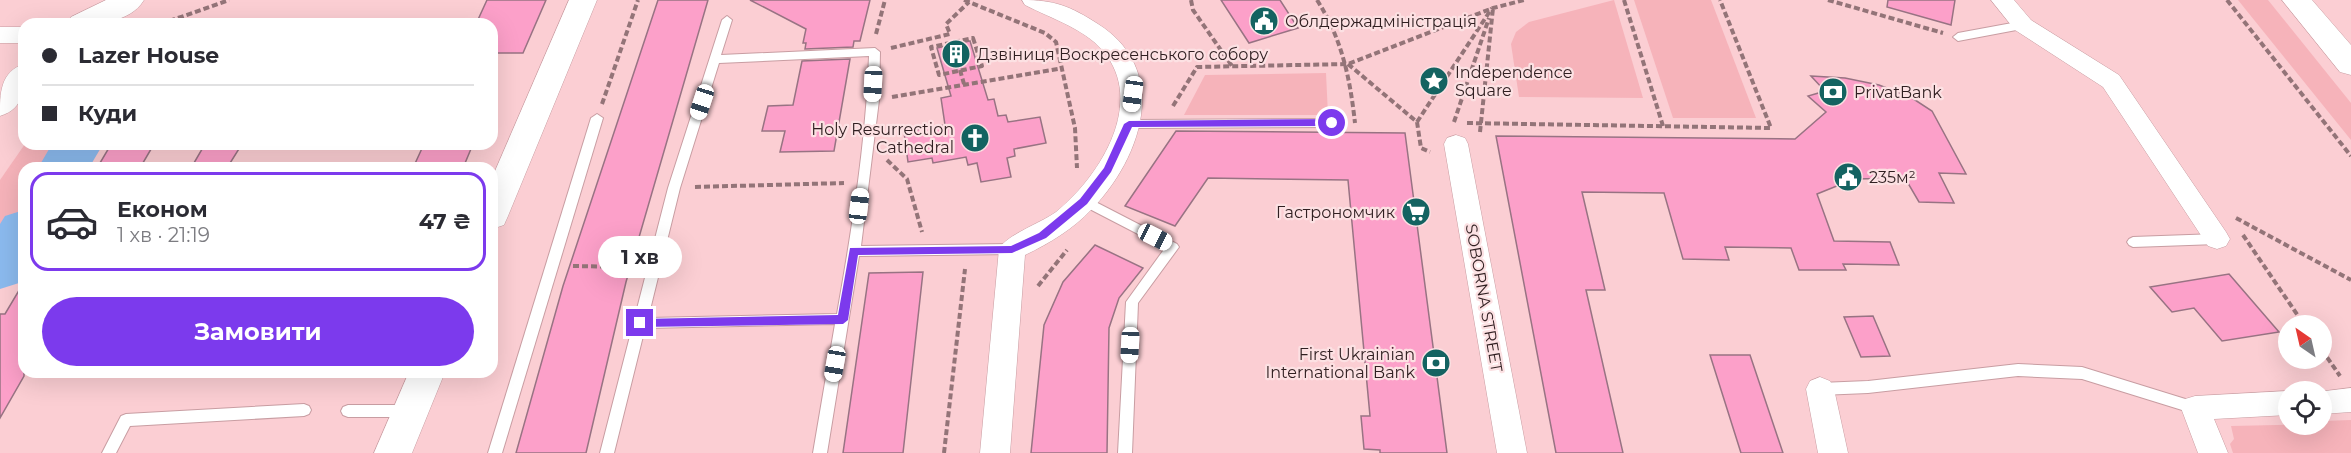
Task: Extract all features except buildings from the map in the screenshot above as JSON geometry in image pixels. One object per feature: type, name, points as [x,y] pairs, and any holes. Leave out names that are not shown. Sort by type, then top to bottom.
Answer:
[{"type":"street","points":[[93,18],[130,0]]},
{"type":"street","points":[[498,202],[583,0]]},
{"type":"street","points":[[995,453],[1012,249],[1042,235],[1084,201],[1108,170],[1129,124],[1133,94],[1127,68],[1113,48],[1085,27],[1032,0]]},
{"type":"street","points":[[2002,0],[2023,25],[2111,81],[2217,239]]},
{"type":"street","points":[[2296,0],[2351,65]]},
{"type":"street","points":[[0,35],[18,35]]},
{"type":"street","points":[[0,105],[18,82]]},
{"type":"street","name":"SOBORNA STREET","points":[[1456,144],[1512,453]]},
{"type":"street","points":[[393,453],[425,378]]},
{"type":"street","points":[[1820,388],[1833,453]]},
{"type":"street","points":[[2332,398],[2348,392]]},
{"type":"street","points":[[2213,453],[2195,408],[2278,404]]},
{"type":"lane","points":[[607,453],[674,188],[727,20]]},
{"type":"lane","points":[[1958,37],[2023,25]]},
{"type":"lane","points":[[716,59],[875,52],[873,100],[854,251],[820,453]]},
{"type":"lane","points":[[495,453],[597,118]]},
{"type":"lane","points":[[1129,124],[1332,123]]},
{"type":"lane","points":[[1084,201],[1173,247],[1132,302],[1125,453]]},
{"type":"lane","points":[[2133,242],[2217,239]]},
{"type":"lane","points":[[854,251],[1012,249]]},
{"type":"lane","points":[[640,323],[843,320]]},
{"type":"lane","points":[[1820,388],[1868,387],[2029,370],[2082,373],[2195,408]]},
{"type":"lane","points":[[109,453],[126,420],[304,410]]},
{"type":"lane","points":[[348,411],[411,411]]},
{"type":"path","points":[[178,18],[229,0]]},
{"type":"path","points":[[597,118],[638,0]]},
{"type":"path","points":[[885,0],[873,42],[875,52],[950,34]]},
{"type":"path","points":[[964,0],[1045,33],[1056,42],[1075,128],[1077,173]]},
{"type":"path","points":[[1191,0],[1193,10],[1232,66]]},
{"type":"path","points":[[1317,0],[1332,21],[1348,64],[1355,123]]},
{"type":"path","points":[[1495,0],[1454,122],[1771,128],[1720,0]]},
{"type":"path","points":[[1197,67],[1348,64],[1493,8],[1524,0]]},
{"type":"path","points":[[1624,0],[1663,126]]},
{"type":"path","points":[[1828,0],[1958,37]]},
{"type":"path","points":[[2227,0],[2351,156]]},
{"type":"path","points":[[952,42],[946,24],[969,2]]},
{"type":"path","points":[[1348,64],[1417,122],[1493,8]]},
{"type":"path","points":[[1479,123],[1493,8]]},
{"type":"path","points":[[973,38],[982,66],[960,70],[939,75],[931,47],[973,38]]},
{"type":"path","points":[[873,100],[1063,68]]},
{"type":"path","points":[[960,70],[964,84]]},
{"type":"path","points":[[868,140],[907,179],[928,250]]},
{"type":"path","points":[[674,188],[862,183]]},
{"type":"path","points":[[2227,213],[2351,280]]},
{"type":"path","points":[[944,453],[967,250]]},
{"type":"path","points":[[554,265],[654,267]]},
{"type":"path","points":[[2332,366],[2348,392]]},
{"type":"shaded area","points":[[1614,0],[1643,98],[1519,97],[1511,44],[1516,32],[1529,22]]},
{"type":"shaded area","points":[[1634,0],[1711,0],[1756,118],[1673,118]]},
{"type":"shaded area","points":[[2238,0],[2268,0],[2351,103],[2351,140]]},
{"type":"shaded area","points":[[1326,73],[1328,115],[1184,115],[1205,75]]},
{"type":"shaded area","points":[[21,150],[100,150],[91,162],[18,162],[18,270],[8,285],[0,282],[0,180]]},
{"type":"shaded area","points":[[2351,420],[2351,453],[2233,453],[2230,444],[2234,439],[2231,426],[2278,425],[2278,435],[2332,435],[2332,421]]},
{"type":"waterway","points":[[67,162],[74,150]]},
{"type":"waterway","points":[[0,268],[18,240]]},
{"type":"place","name":"Облдержадміністрація","points":[[1264,21]]},
{"type":"place","name":"Дзвіниця Воскресенського собору","points":[[956,54]]},
{"type":"place","name":"Independence Square","points":[[1434,81]]},
{"type":"place","name":"PrivatBank","points":[[1833,92]]},
{"type":"place","name":"Holy Resurrection Cathedral","points":[[975,138]]},
{"type":"place","name":"235м²","points":[[1848,177]]},
{"type":"place","name":"Гастрономчик","points":[[1416,212]]},
{"type":"place","name":"First Ukrainian International Bank","points":[[1436,363]]},
{"type":"route","points":[[640,323],[843,320],[854,251],[1012,249],[1042,235],[1084,201],[1108,170],[1129,124],[1332,123]]}]
